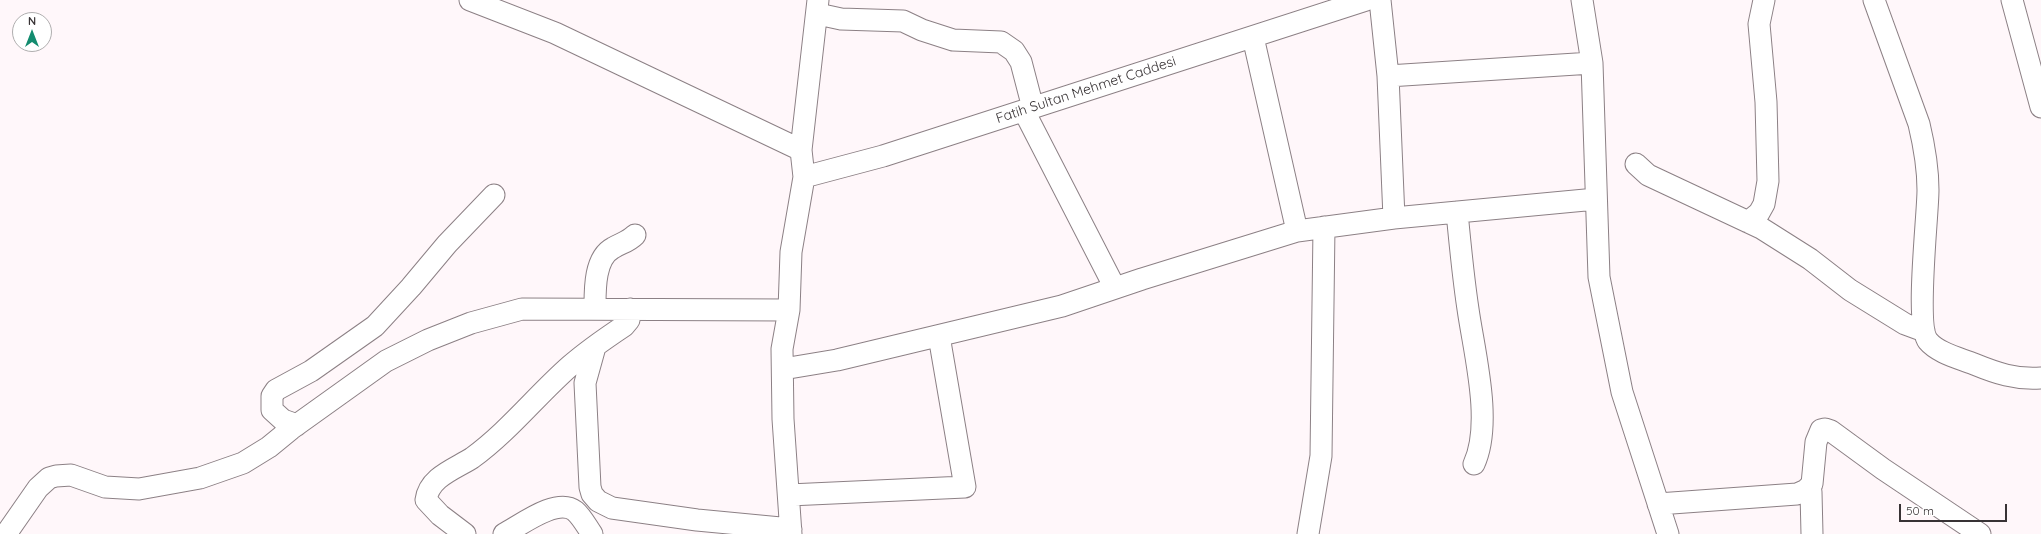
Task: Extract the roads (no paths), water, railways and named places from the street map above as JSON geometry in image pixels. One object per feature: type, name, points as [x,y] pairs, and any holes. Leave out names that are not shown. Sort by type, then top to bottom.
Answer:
[{"type":"street","points":[[470,0],[555,33],[801,150]]},
{"type":"street","name":"Fatih Sultan Mehmet Caddesi","points":[[804,177],[883,156],[1366,0]]},
{"type":"street","points":[[1380,0],[1388,76],[1394,218]]},
{"type":"street","points":[[1582,0],[1592,63],[1599,277],[1622,392],[1668,534]]},
{"type":"street","points":[[1748,222],[1758,213],[1764,204],[1768,181],[1766,102],[1760,24],[1764,0]]},
{"type":"street","points":[[1874,0],[1919,124],[1924,144],[1928,188],[1922,310],[1924,332],[1928,341],[1942,351],[2005,376],[2032,379],[2041,378]]},
{"type":"street","points":[[2012,0],[2041,107]]},
{"type":"street","points":[[595,347],[585,383],[590,487],[598,501],[612,508],[791,532],[783,419],[782,349],[789,310],[791,252],[804,177],[801,150],[818,7],[841,19],[903,22],[953,40],[1001,42],[1014,51],[1021,62],[1028,109],[1115,288]]},
{"type":"street","points":[[1253,36],[1297,231]]},
{"type":"street","points":[[1388,76],[1592,63]]},
{"type":"street","points":[[1636,164],[1648,175],[1748,222],[1804,255],[1850,290],[1906,324],[1924,332]]},
{"type":"street","points":[[294,427],[272,410],[272,396],[276,390],[311,371],[375,326],[411,287],[447,244],[494,194]]},
{"type":"street","points":[[783,368],[837,360],[1062,306],[1271,238],[1297,231],[1394,218],[1596,199]]},
{"type":"street","points":[[1458,212],[1462,270],[1472,340],[1478,365],[1481,447],[1474,464]]},
{"type":"street","points":[[1308,534],[1321,456],[1324,227]]},
{"type":"street","points":[[595,310],[595,288],[600,263],[606,253],[613,248],[628,242],[635,235]]},
{"type":"street","points":[[6,534],[38,488],[50,478],[56,476],[71,475],[105,487],[122,489],[154,488],[200,478],[229,469],[257,455],[386,361],[428,340],[471,323],[522,310],[789,310]]},
{"type":"street","points":[[465,534],[431,506],[426,500],[429,489],[437,479],[471,458],[491,441],[571,365],[624,326],[629,320],[630,310]]},
{"type":"street","points":[[788,495],[965,487],[939,336]]},
{"type":"street","points":[[1658,504],[1796,494],[1804,492],[1812,484],[1816,442],[1821,430],[1825,429],[1980,534]]},
{"type":"street","points":[[1809,487],[1811,492],[1812,534]]},
{"type":"street","points":[[504,534],[545,511],[562,506],[575,511],[592,534]]}]
